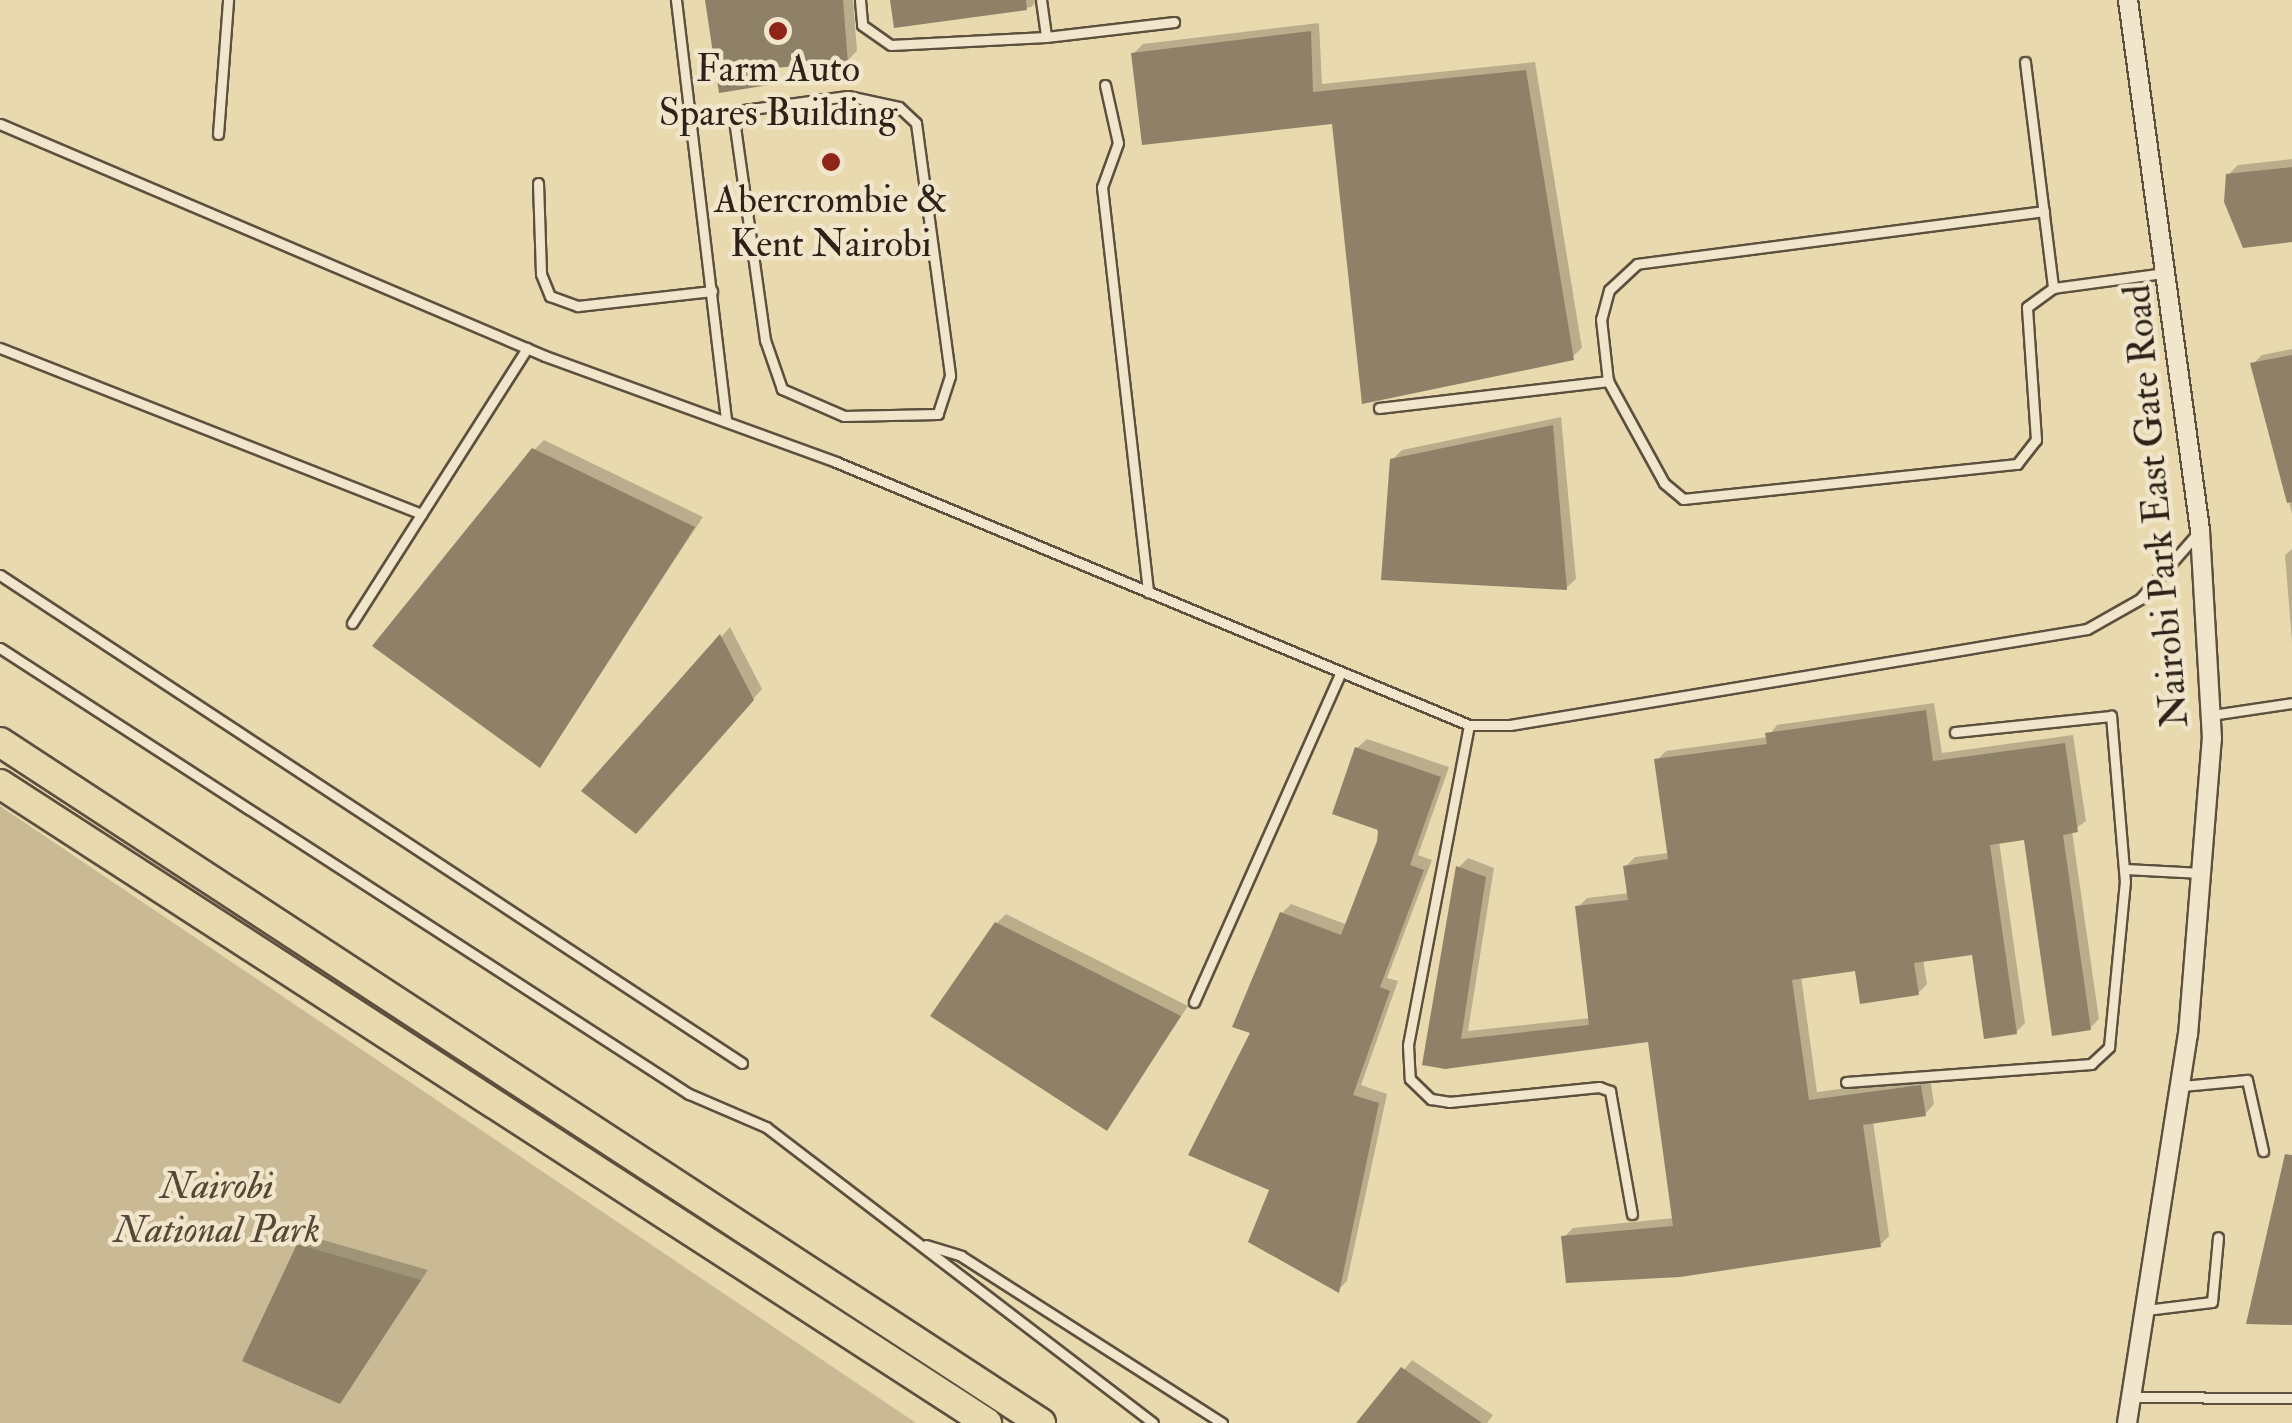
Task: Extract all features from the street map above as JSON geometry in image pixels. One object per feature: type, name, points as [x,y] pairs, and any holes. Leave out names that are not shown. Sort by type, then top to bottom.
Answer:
[{"type":"main road","points":[[0,742],[1041,1423]]},
{"type":"main road","points":[[0,784],[987,1423]]},
{"type":"street","name":"Nairobi Park East Gate Road","points":[[2127,1423],[2182,1086],[2205,873],[2212,715],[2200,530],[2128,0]]},
{"type":"lane","points":[[218,134],[228,0]]},
{"type":"lane","points":[[676,0],[726,421]]},
{"type":"lane","points":[[860,0],[862,25],[890,45],[1046,36],[1174,22]]},
{"type":"lane","points":[[1040,0],[1046,36]]},
{"type":"lane","points":[[2025,62],[2054,288]]},
{"type":"lane","points":[[1105,84],[1118,143],[1102,187],[1148,592]]},
{"type":"lane","points":[[692,117],[733,111],[848,96],[899,107],[916,123],[950,376],[938,414],[844,416],[782,390],[766,340],[733,111]]},
{"type":"lane","points":[[0,124],[527,348],[726,421],[1470,725],[1510,725],[2087,629],[2140,599],[2200,530]]},
{"type":"lane","points":[[538,182],[543,287],[562,303],[712,291]]},
{"type":"lane","points":[[2044,211],[1637,264],[1608,290],[1601,319],[1608,381],[1664,483],[1683,498],[2017,464],[2036,440],[2026,307],[2054,288],[2168,273]]},
{"type":"lane","points":[[0,348],[422,514]]},
{"type":"lane","points":[[352,623],[527,348]]},
{"type":"lane","points":[[1379,408],[1608,381]]},
{"type":"lane","points":[[0,574],[742,1063]]},
{"type":"lane","points":[[0,648],[672,1084],[766,1127],[1153,1423]]},
{"type":"lane","points":[[1194,1002],[1340,674]]},
{"type":"lane","points":[[2212,715],[2292,704]]},
{"type":"lane","points":[[1846,1082],[2100,1062],[2109,1047],[2125,869],[2111,716],[1954,732]]},
{"type":"lane","points":[[1470,725],[1408,1045],[1410,1079],[1432,1100],[1449,1102],[1610,1091],[1632,1214]]},
{"type":"lane","points":[[2125,869],[2205,873]]},
{"type":"lane","points":[[2182,1086],[2247,1080],[2263,1152]]},
{"type":"lane","points":[[2146,1310],[2212,1302],[2218,1237]]},
{"type":"lane","points":[[920,1244],[961,1256],[1222,1423]]},
{"type":"lane","points":[[2131,1397],[2292,1398]]},
{"type":"green space","name":"Nairobi National Park","points":[[0,806],[916,1423],[0,1423]]},
{"type":"building","name":"Farm Auto Spares Building","points":[[705,0],[843,0],[848,63],[771,68],[769,85],[719,93]]},
{"type":"building","points":[[890,0],[1026,0],[1027,10],[894,28]]},
{"type":"building","points":[[1311,31],[1313,92],[1526,70],[1574,360],[1362,404],[1332,124],[1142,145],[1131,53]]},
{"type":"building","points":[[2292,167],[2292,242],[2243,248],[2224,202],[2226,174]]},
{"type":"building","points":[[2292,355],[2292,502],[2287,503],[2250,363]]},
{"type":"building","points":[[1553,425],[1567,590],[1381,580],[1390,459]]},
{"type":"building","points":[[532,448],[695,527],[540,768],[372,646]]},
{"type":"building","points":[[720,634],[754,700],[636,834],[581,791]]},
{"type":"building","points":[[1926,710],[1933,761],[2065,743],[2078,832],[2063,835],[2091,1030],[2052,1036],[2024,840],[1990,845],[2017,1034],[1984,1039],[1972,955],[1914,963],[1919,995],[1860,1004],[1855,971],[1792,980],[1809,1100],[1921,1085],[1926,1116],[1863,1125],[1881,1247],[1680,1277],[1566,1283],[1561,1236],[1673,1226],[1648,1042],[1445,1069],[1422,1065],[1456,866],[1486,877],[1461,1039],[1589,1025],[1575,906],[1628,900],[1623,866],[1668,859],[1654,759],[1767,744],[1765,733]]},
{"type":"building","points":[[1355,747],[1441,777],[1410,865],[1424,870],[1380,987],[1390,991],[1353,1095],[1379,1103],[1339,1293],[1248,1242],[1269,1190],[1188,1155],[1250,1033],[1232,1027],[1280,912],[1341,935],[1378,830],[1332,814]]},
{"type":"building","points":[[995,922],[1181,1016],[1107,1131],[930,1016]]},
{"type":"building","points":[[2285,1154],[2292,1155],[2292,1325],[2246,1324]]},
{"type":"building","points":[[297,1244],[421,1280],[340,1404],[242,1361]]},
{"type":"building","points":[[1401,1367],[1482,1423],[1356,1423]]},
{"type":"place","name":"Farm Auto Spares Building","points":[[778,31]]},
{"type":"place","name":"Abercrombie & Kent Nairobi","points":[[831,162]]}]
